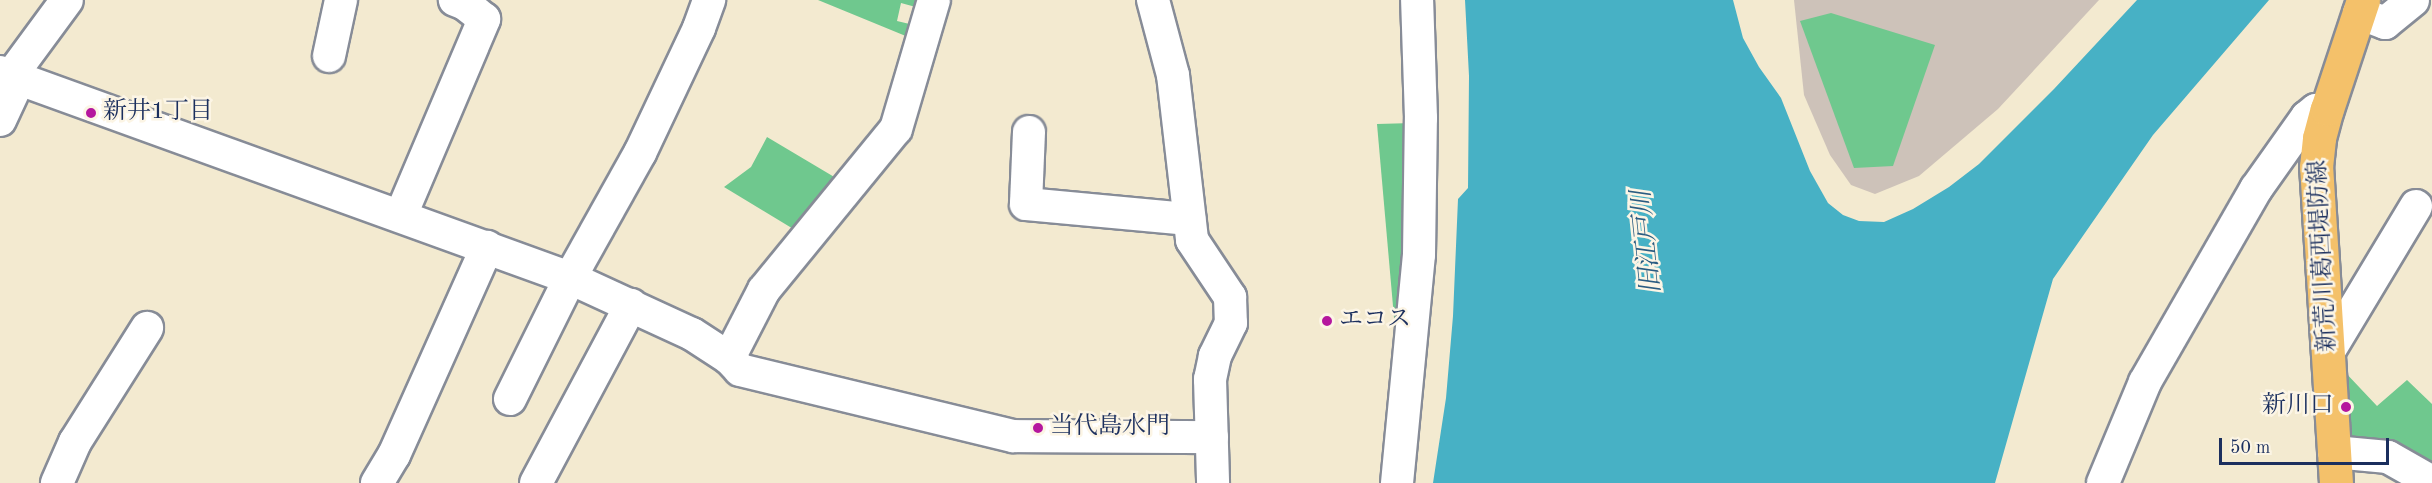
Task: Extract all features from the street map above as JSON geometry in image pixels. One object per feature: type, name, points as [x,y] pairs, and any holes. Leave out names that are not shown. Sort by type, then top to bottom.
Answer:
[{"type":"main road","name":"新荒川葛西堤防線","points":[[2335,468],[2329,351],[2316,196],[2319,138],[2326,109],[2361,6]]},
{"type":"street","points":[[0,120],[10,76],[67,0]]},
{"type":"street","points":[[329,56],[341,0]]},
{"type":"street","points":[[401,215],[484,19],[465,4],[455,0]]},
{"type":"street","points":[[510,399],[570,278],[640,153],[699,28],[709,0]]},
{"type":"street","points":[[729,358],[764,290],[896,129],[934,0]]},
{"type":"street","points":[[1153,0],[1173,75],[1192,240],[1230,297],[1231,323],[1215,356],[1210,379],[1213,483]]},
{"type":"street","points":[[1397,483],[1419,255],[1421,118],[1417,0]]},
{"type":"street","points":[[2361,6],[2385,23],[2413,0]]},
{"type":"street","points":[[10,76],[401,215],[570,278],[692,334],[729,358],[740,370],[1013,436],[1212,437]]},
{"type":"street","points":[[2103,483],[2145,382],[2256,189],[2307,117],[2316,110],[2326,109]]},
{"type":"street","points":[[1029,132],[1026,204],[1190,219]]},
{"type":"street","points":[[2329,351],[2416,206]]},
{"type":"street","points":[[378,483],[394,455],[487,247]]},
{"type":"street","points":[[536,483],[631,305]]},
{"type":"street","points":[[57,483],[75,442],[147,328]]},
{"type":"street","points":[[2335,468],[2388,458],[2432,482]]},
{"type":"shaded area","points":[[1794,0],[2099,0],[1998,109],[1919,176],[1875,194],[1851,185],[1830,155],[1804,95]]},
{"type":"green space","points":[[818,0],[925,0],[923,9],[901,3],[897,21],[918,26],[913,39]]},
{"type":"green space","points":[[1831,13],[1935,45],[1893,166],[1854,168],[1800,21]]},
{"type":"green space","points":[[1413,123],[1398,363],[1377,124]]},
{"type":"green space","points":[[767,137],[841,181],[795,230],[724,187],[751,167]]},
{"type":"green space","points":[[2343,370],[2377,406],[2407,380],[2432,404],[2432,472],[2351,442],[2346,435]]},
{"type":"water","name":"旧江戸川","points":[[1465,0],[1733,0],[1743,38],[1759,67],[1781,98],[1810,171],[1828,203],[1843,215],[1859,221],[1884,222],[1913,209],[1949,187],[1979,164],[2054,89],[2137,0],[2269,0],[2153,135],[2053,279],[1995,483],[1433,483],[1446,398],[1453,316],[1458,199],[1468,188],[1469,76]]},
{"type":"place","name":"新井1丁目","points":[[91,113]]},
{"type":"place","name":"エコス","points":[[1327,321]]},
{"type":"place","name":"新川口","points":[[2346,407]]},
{"type":"place","name":"当代島水門","points":[[1038,428]]}]
